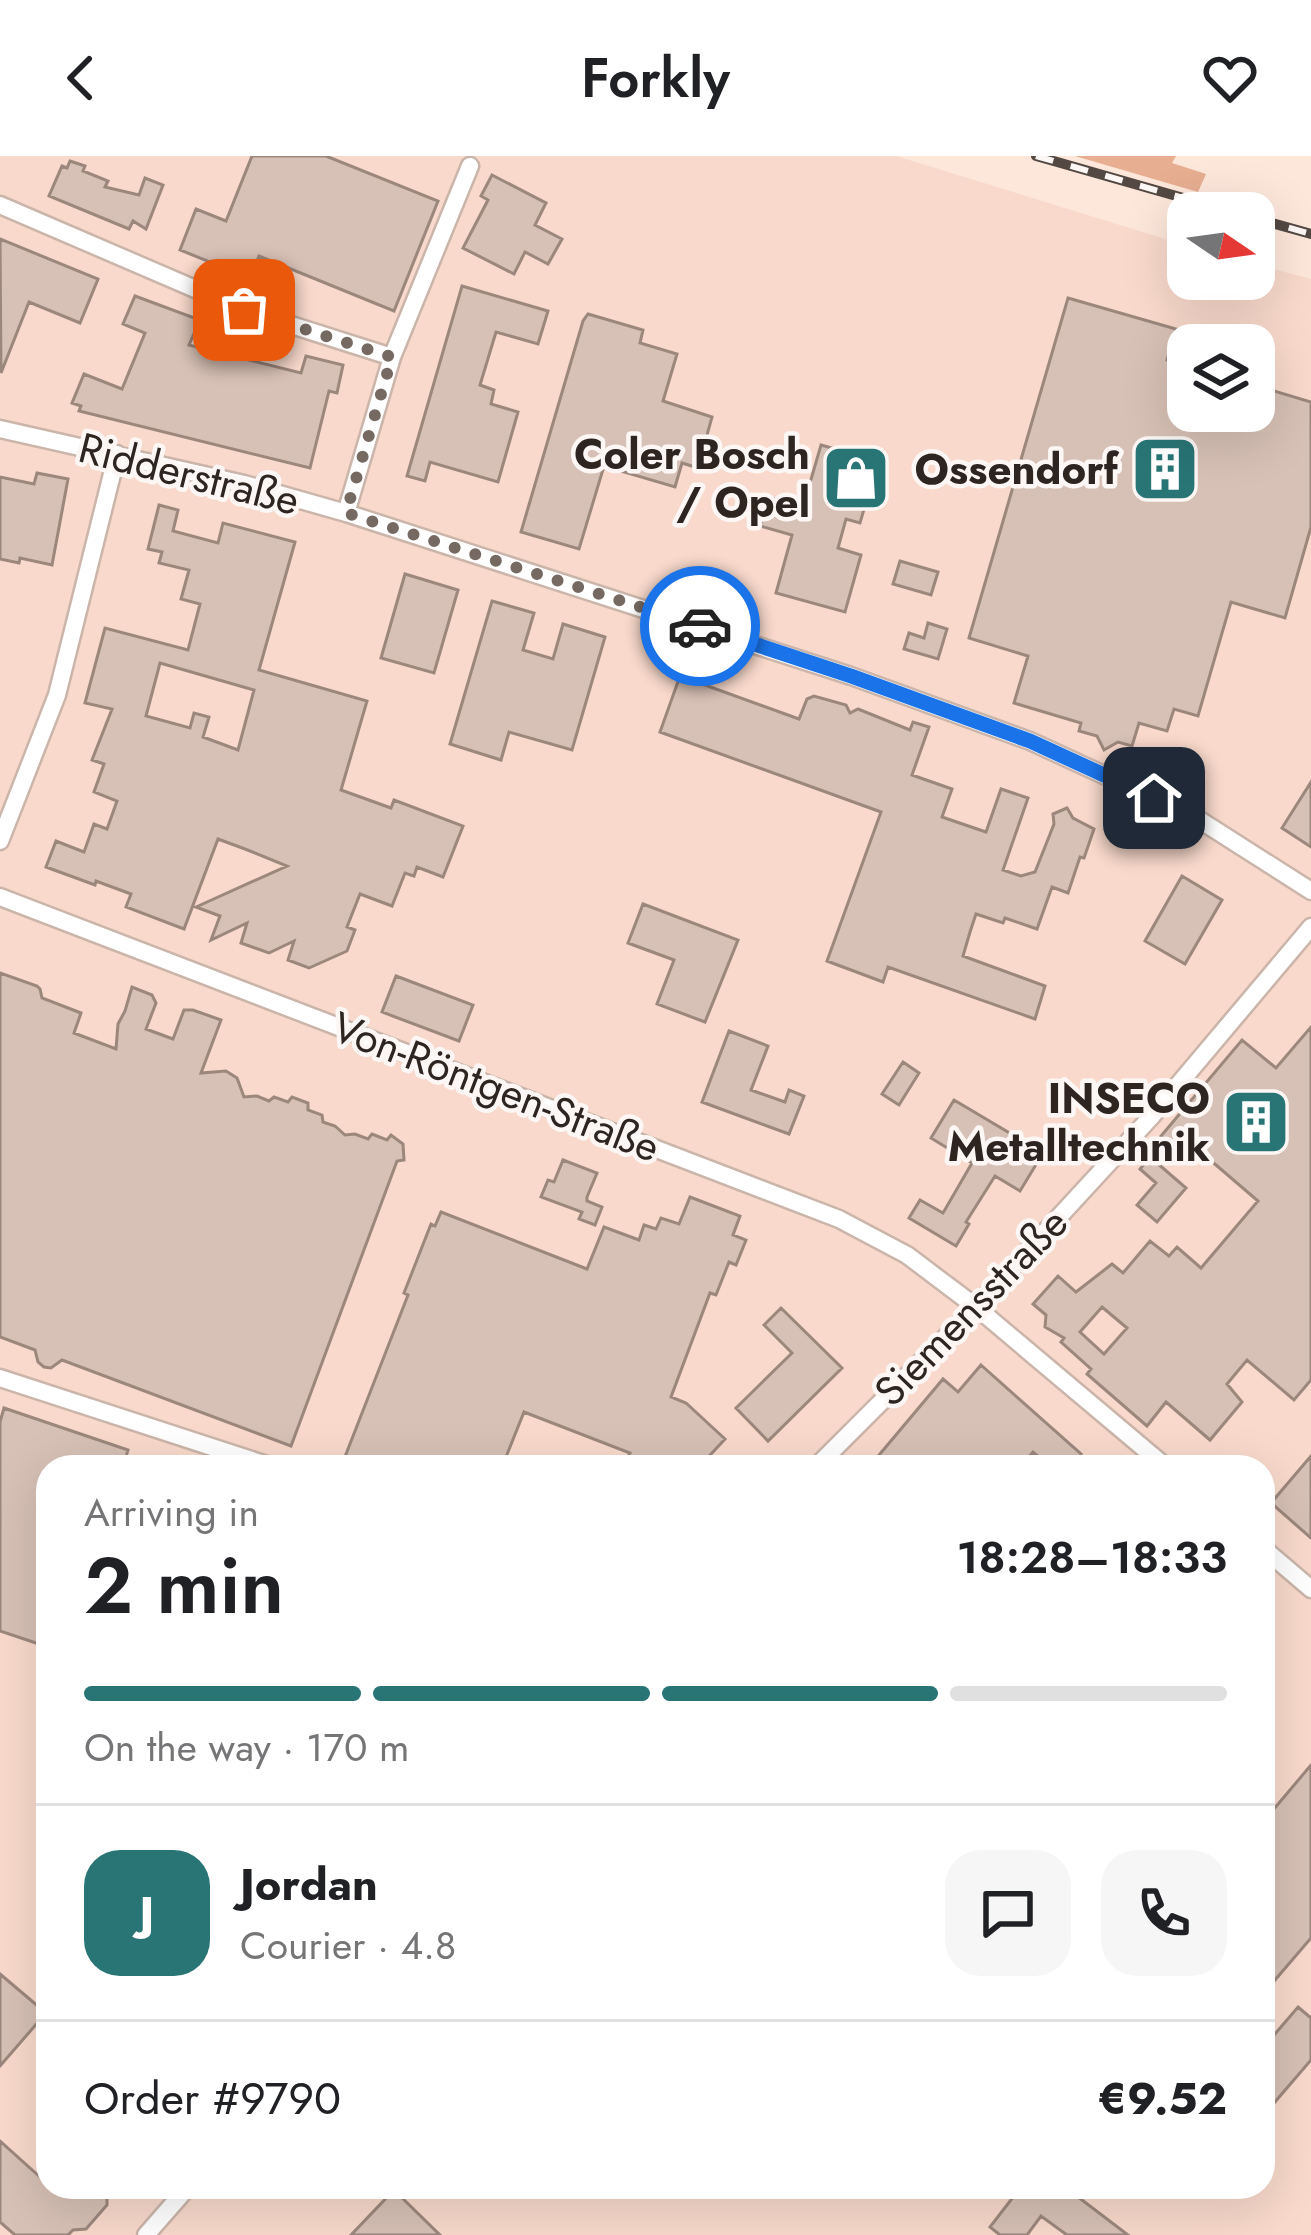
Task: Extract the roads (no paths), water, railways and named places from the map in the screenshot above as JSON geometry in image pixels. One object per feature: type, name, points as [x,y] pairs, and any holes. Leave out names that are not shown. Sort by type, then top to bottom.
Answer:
[{"type":"street","points":[[346,513],[392,357],[470,166]]},
{"type":"street","points":[[0,205],[244,310],[392,357]]},
{"type":"street","name":"Ridderstraße","points":[[0,429],[244,484],[346,513],[833,670],[1030,741],[1195,817],[1311,891]]},
{"type":"street","points":[[0,842],[56,695],[117,454]]},
{"type":"street","name":"Von-Röntgen-Straße","points":[[0,897],[839,1219],[908,1255],[1152,1455]]},
{"type":"street","name":"Siemensstraße","points":[[828,1455],[976,1307],[1151,1117],[1311,927]]},
{"type":"street","points":[[0,1378],[236,1455]]},
{"type":"street","points":[[1275,1558],[1311,1588]]},
{"type":"street","points":[[146,2235],[178,2199]]},
{"type":"railway","points":[[1036,156],[1167,193]]},
{"type":"railway","points":[[1275,224],[1311,234]]},
{"type":"place","name":"Ossendorf","points":[[1165,469]]},
{"type":"place","name":"Coler Bosch / Opel","points":[[856,478]]},
{"type":"place","name":"INSECO Metalltechnik","points":[[1256,1122]]}]
